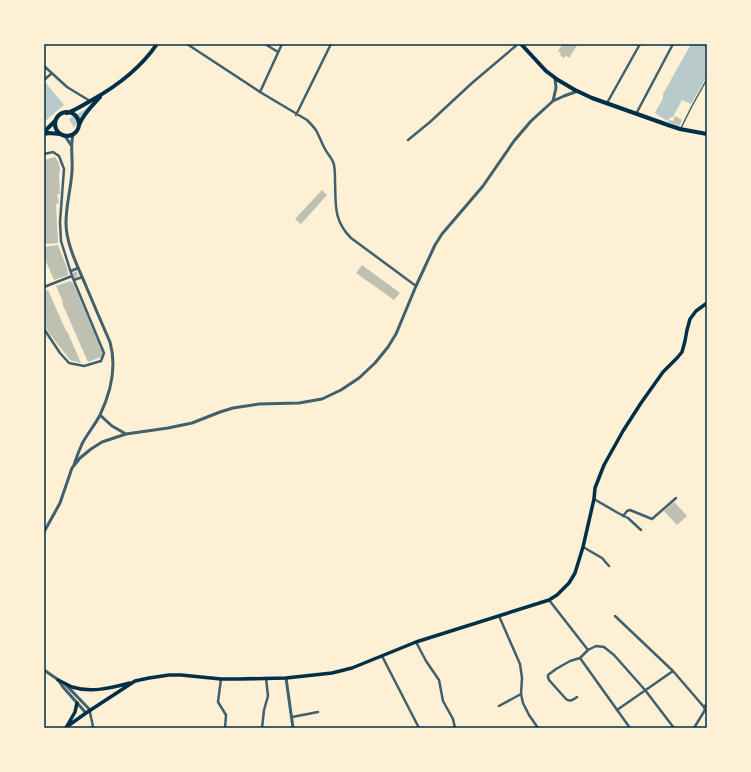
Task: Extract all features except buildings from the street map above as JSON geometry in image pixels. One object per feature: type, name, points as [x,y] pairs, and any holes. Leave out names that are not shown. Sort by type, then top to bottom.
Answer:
[{"type":"main road","points":[[44,133],[60,115],[76,110],[103,94],[132,73],[142,63],[156,44]]},
{"type":"main road","points":[[522,45],[539,64],[555,78],[592,98],[680,129],[707,134]]},
{"type":"main road","points":[[44,133],[60,134],[65,136],[73,135],[78,129],[80,121],[103,94]]},
{"type":"main road","points":[[67,113],[74,115],[79,125]]},
{"type":"main road","points":[[55,121],[56,129],[60,134]]},
{"type":"main road","points":[[58,680],[72,687],[88,690],[109,688],[135,681],[169,675],[238,680],[286,678],[342,671],[416,642],[549,600],[557,595],[575,573],[583,547],[594,499],[595,488],[604,465],[654,384],[682,352],[686,341],[688,322],[696,311],[707,303]]},
{"type":"main road","points":[[66,727],[135,681]]},
{"type":"main road","points":[[66,727],[75,712],[77,703]]},
{"type":"street","points":[[187,44],[296,115],[307,120],[317,132],[334,165],[336,205],[339,222],[343,231],[416,286]]},
{"type":"street","points":[[265,44],[278,52]]},
{"type":"street","points":[[260,92],[282,44]]},
{"type":"street","points":[[296,115],[331,44]]},
{"type":"street","points":[[607,103],[640,44]]},
{"type":"street","points":[[636,114],[673,44]]},
{"type":"street","points":[[408,140],[472,83],[522,45]]},
{"type":"street","points":[[44,66],[72,90],[91,101]]},
{"type":"street","points":[[44,80],[52,73]]},
{"type":"street","points":[[553,101],[556,88],[555,78]]},
{"type":"street","points":[[72,468],[80,458],[102,442],[126,434],[192,423],[233,408],[259,404],[310,402],[322,399],[341,390],[365,373],[388,347],[396,334],[416,286],[435,245],[442,234],[482,186],[514,141],[531,121],[553,101],[578,91]]},
{"type":"street","points":[[44,532],[60,503],[82,444],[100,415],[110,387],[113,368],[110,342],[78,268],[68,237],[66,224],[67,204],[72,170],[71,145],[73,135]]},
{"type":"street","points":[[65,136],[71,145]]},
{"type":"street","points":[[44,154],[53,152],[59,156],[64,169],[60,241],[72,276],[104,353],[101,361],[84,366],[70,363],[60,352],[44,329]]},
{"type":"street","points":[[71,271],[78,268]]},
{"type":"street","points":[[44,287],[72,276]]},
{"type":"street","points":[[74,280],[82,277]]},
{"type":"street","points":[[100,415],[112,426],[126,434]]},
{"type":"street","points":[[623,516],[630,510],[652,518],[676,498]]},
{"type":"street","points":[[594,499],[633,522],[641,530]]},
{"type":"street","points":[[583,547],[602,558],[609,566]]},
{"type":"street","points":[[549,600],[588,650]]},
{"type":"street","points":[[499,616],[520,664],[522,678],[521,694],[523,703],[538,728]]},
{"type":"street","points":[[615,616],[673,671],[706,709],[694,728]]},
{"type":"street","points":[[416,642],[426,661],[439,680],[444,701],[454,719],[455,728]]},
{"type":"street","points":[[577,697],[572,701],[568,701],[548,677],[548,675],[570,661],[580,658],[588,650],[596,646],[604,647],[614,655],[645,690],[674,728]]},
{"type":"street","points":[[382,656],[419,728]]},
{"type":"street","points":[[580,658],[630,728]]},
{"type":"street","points":[[44,670],[65,684],[88,712],[93,728]]},
{"type":"street","points":[[617,710],[673,671]]},
{"type":"street","points":[[262,728],[264,710],[268,696],[266,678]]},
{"type":"street","points":[[286,678],[293,728]]},
{"type":"street","points":[[221,679],[218,702],[226,715],[225,728]]},
{"type":"street","points":[[58,680],[62,687],[88,712]]},
{"type":"street","points":[[499,706],[521,694]]},
{"type":"street","points":[[292,716],[318,712]]},
{"type":"lane","points":[[680,129],[707,79]]},
{"type":"shaded area","points":[[691,44],[707,44],[707,76],[691,104],[682,100],[673,117],[667,121],[655,113],[663,98],[663,94]]},
{"type":"shaded area","points":[[46,83],[64,105],[44,122],[44,84]]},
{"type":"shaded area","points":[[89,107],[79,118],[74,128],[69,119]]}]
